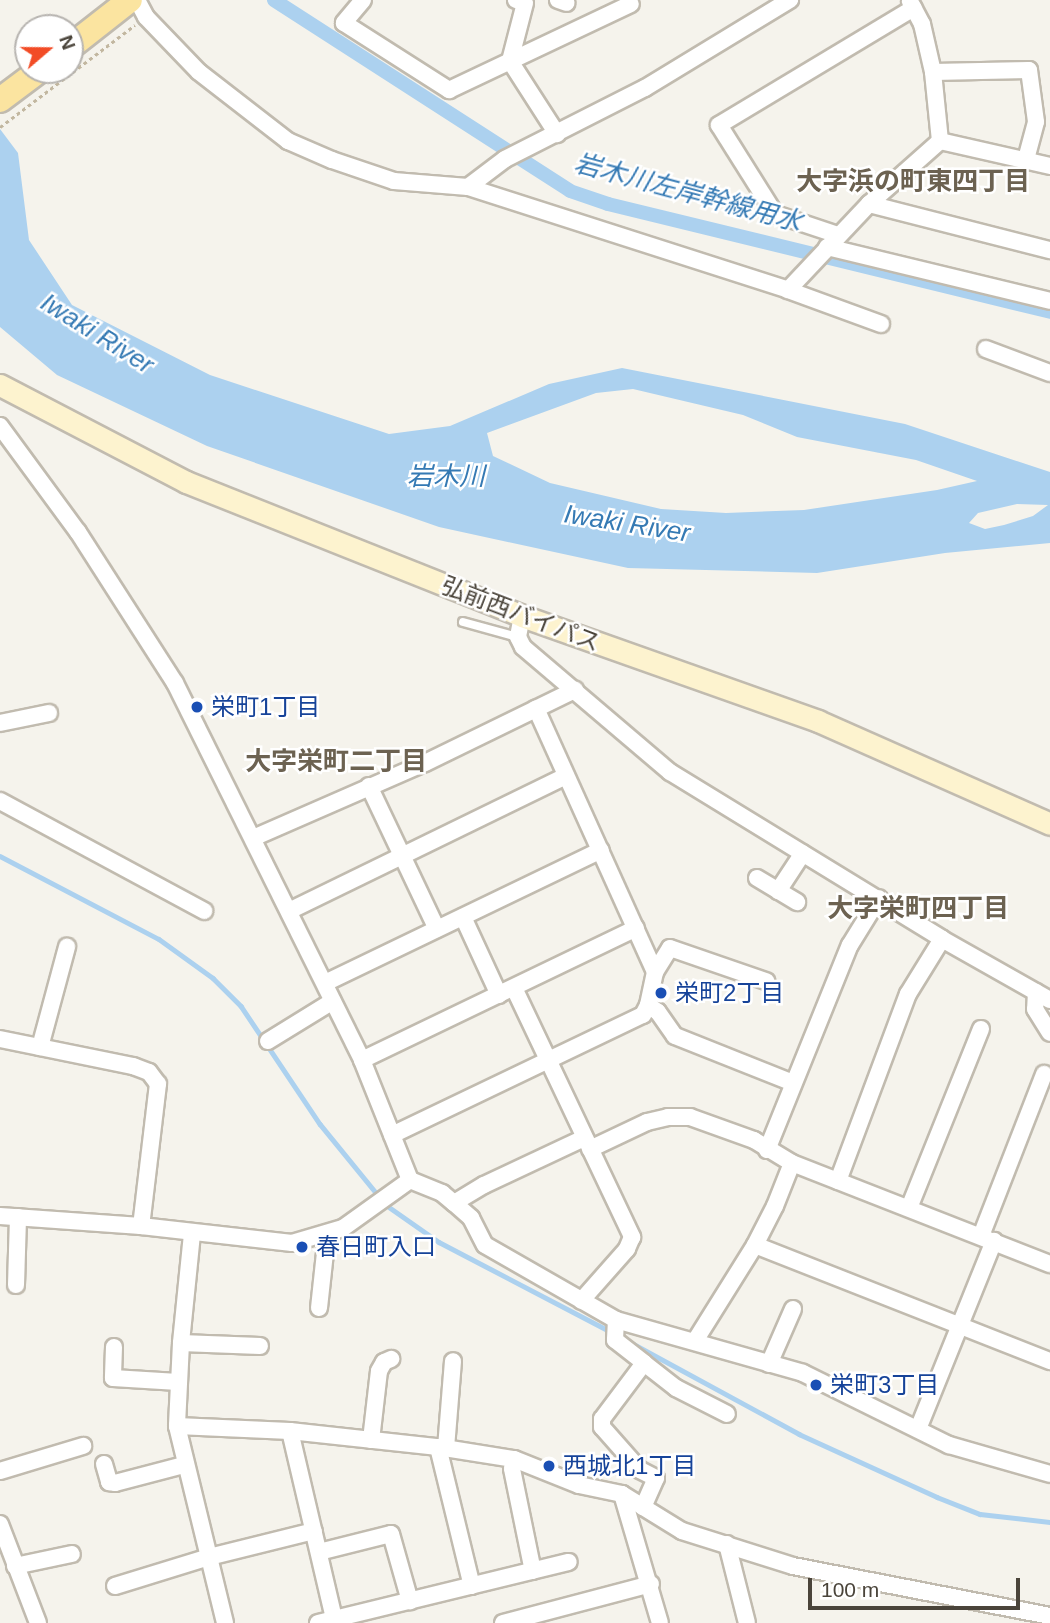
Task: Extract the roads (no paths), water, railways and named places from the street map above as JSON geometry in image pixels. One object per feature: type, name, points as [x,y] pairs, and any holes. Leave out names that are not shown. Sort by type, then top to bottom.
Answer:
[{"type":"main road","points":[[84,38],[132,7]]},
{"type":"main road","points":[[0,100],[21,84]]},
{"type":"street","points":[[363,0],[344,23],[449,90],[631,4]]},
{"type":"street","points":[[468,187],[513,155],[645,89],[789,0]]},
{"type":"street","points":[[523,1],[510,61],[557,134]]},
{"type":"street","points":[[940,141],[933,72],[922,24],[911,4],[719,125],[775,214],[826,248],[1050,301]]},
{"type":"street","points":[[132,7],[146,17],[199,72],[288,141],[394,181],[468,187],[788,290],[881,324]]},
{"type":"street","points":[[933,72],[1029,70],[1037,122],[1026,160]]},
{"type":"street","points":[[1034,102],[1050,95]]},
{"type":"street","points":[[940,141],[1050,166]]},
{"type":"street","points":[[788,290],[869,204],[940,141]]},
{"type":"street","points":[[869,204],[1050,250]]},
{"type":"street","points":[[986,349],[1050,373]]},
{"type":"street","name":"弘前西バイパス","points":[[0,385],[186,482],[520,627],[818,721],[1050,824]]},
{"type":"street","points":[[0,426],[78,532],[175,684],[362,1060],[410,1180],[442,1193],[454,1203],[471,1218],[485,1245],[581,1301],[615,1329],[644,1363],[676,1388],[727,1414]]},
{"type":"street","points":[[520,627],[523,647],[670,772],[942,939],[1043,996],[1035,1009],[1050,1033]]},
{"type":"street","points":[[253,838],[425,763],[575,690]]},
{"type":"street","points":[[536,709],[655,972]]},
{"type":"street","points":[[0,723],[49,713]]},
{"type":"street","points":[[289,911],[566,776]]},
{"type":"street","points":[[369,786],[437,929]]},
{"type":"street","points":[[0,801],[204,911]]},
{"type":"street","points":[[325,983],[601,850]]},
{"type":"street","points":[[778,891],[803,853]]},
{"type":"street","points":[[757,878],[797,902]]},
{"type":"street","points":[[767,1150],[850,945],[879,898]]},
{"type":"street","points":[[463,917],[499,995]]},
{"type":"street","points":[[362,1060],[636,928]]},
{"type":"street","points":[[838,1181],[908,994],[942,939]]},
{"type":"street","points":[[40,1047],[67,947]]},
{"type":"street","points":[[392,1135],[643,1015],[648,1005],[655,972],[670,948],[766,981]]},
{"type":"street","points":[[514,988],[632,1237],[627,1250],[581,1301]]},
{"type":"street","points":[[268,1041],[333,1001]]},
{"type":"street","points":[[648,1005],[676,1036],[793,1083]]},
{"type":"street","points":[[909,1208],[981,1029]]},
{"type":"street","points":[[0,1039],[133,1066],[149,1072],[158,1084],[141,1226]]},
{"type":"street","points":[[918,1429],[960,1324],[1044,1074]]},
{"type":"street","points":[[454,1203],[484,1185],[587,1144],[647,1122],[679,1117],[721,1126],[754,1140],[792,1163],[1050,1264]]},
{"type":"street","points":[[695,1340],[755,1245],[775,1206],[792,1163]]},
{"type":"street","points":[[0,1216],[141,1226],[192,1234],[292,1243],[343,1228],[410,1180]]},
{"type":"street","points":[[16,1285],[18,1217]]},
{"type":"street","points":[[192,1234],[181,1343],[177,1426],[184,1465],[225,1623]]},
{"type":"street","points":[[319,1308],[327,1234]]},
{"type":"street","points":[[755,1245],[1050,1361]]},
{"type":"street","points":[[769,1364],[793,1309]]},
{"type":"street","points":[[615,1329],[695,1340],[803,1373],[949,1445],[1050,1474]]},
{"type":"street","points":[[181,1343],[260,1346]]},
{"type":"street","points":[[114,1347],[113,1378],[178,1382]]},
{"type":"street","points":[[371,1440],[379,1371],[384,1362],[391,1359]]},
{"type":"street","points":[[453,1361],[442,1448],[472,1586]]},
{"type":"street","points":[[643,1507],[656,1478],[640,1470],[602,1427],[602,1419],[644,1363]]},
{"type":"street","points":[[177,1426],[290,1431],[514,1459],[579,1485],[622,1494],[681,1531],[793,1566],[1050,1616]]},
{"type":"street","points":[[290,1431],[319,1552],[329,1622],[569,1562]]},
{"type":"street","points":[[0,1471],[83,1446]]},
{"type":"street","points":[[514,1459],[512,1469],[533,1571]]},
{"type":"street","points":[[104,1464],[109,1482],[115,1483],[184,1465]]},
{"type":"street","points":[[622,1494],[660,1623]]},
{"type":"street","points":[[0,1524],[38,1623]]},
{"type":"street","points":[[115,1586],[209,1557],[314,1531]]},
{"type":"street","points":[[319,1552],[391,1534],[410,1601]]},
{"type":"street","points":[[727,1544],[747,1623]]},
{"type":"street","points":[[15,1566],[72,1554]]},
{"type":"street","points":[[503,1623],[650,1584]]},
{"type":"lane","points":[[463,622],[520,627]]},
{"type":"water","name":"岩木川","points":[[0,129],[18,153],[29,240],[72,305],[210,375],[389,434],[450,426],[549,384],[622,368],[905,424],[1050,472],[1050,543],[945,553],[817,573],[628,568],[439,527],[207,446],[57,375],[0,327]],"holes":[[[633,389],[743,415],[797,437],[916,460],[977,481],[937,490],[804,510],[726,513],[661,509],[550,483],[493,456],[487,433],[596,393]],[[1017,504],[1048,505],[1033,516],[1004,525],[985,529],[969,523],[978,513]]]},
{"type":"waterway","name":"岩木川左岸幹線用水","points":[[274,0],[570,191],[608,204],[1050,312]]},
{"type":"waterway","points":[[0,856],[159,939],[213,978],[241,1006],[320,1124],[377,1194]]},
{"type":"waterway","points":[[389,1207],[439,1242],[611,1332]]},
{"type":"waterway","points":[[628,1341],[799,1434],[937,1497],[980,1514],[1050,1522]]},
{"type":"place","name":"栄町1丁目","points":[[197,707]]},
{"type":"place","name":"栄町2丁目","points":[[661,993]]},
{"type":"place","name":"春日町入口","points":[[302,1247]]},
{"type":"place","name":"栄町3丁目","points":[[816,1385]]},
{"type":"place","name":"西城北1丁目","points":[[549,1466]]},
{"type":"district","name":"大字浜の町東四丁目","points":[[913,182]]},
{"type":"district","name":"大字栄町二丁目","points":[[336,762]]},
{"type":"district","name":"大字栄町四丁目","points":[[918,909]]},
{"type":"water label","name":"Iwaki River","points":[[97,334]]},
{"type":"water label","name":"Iwaki River","points":[[627,524]]}]
